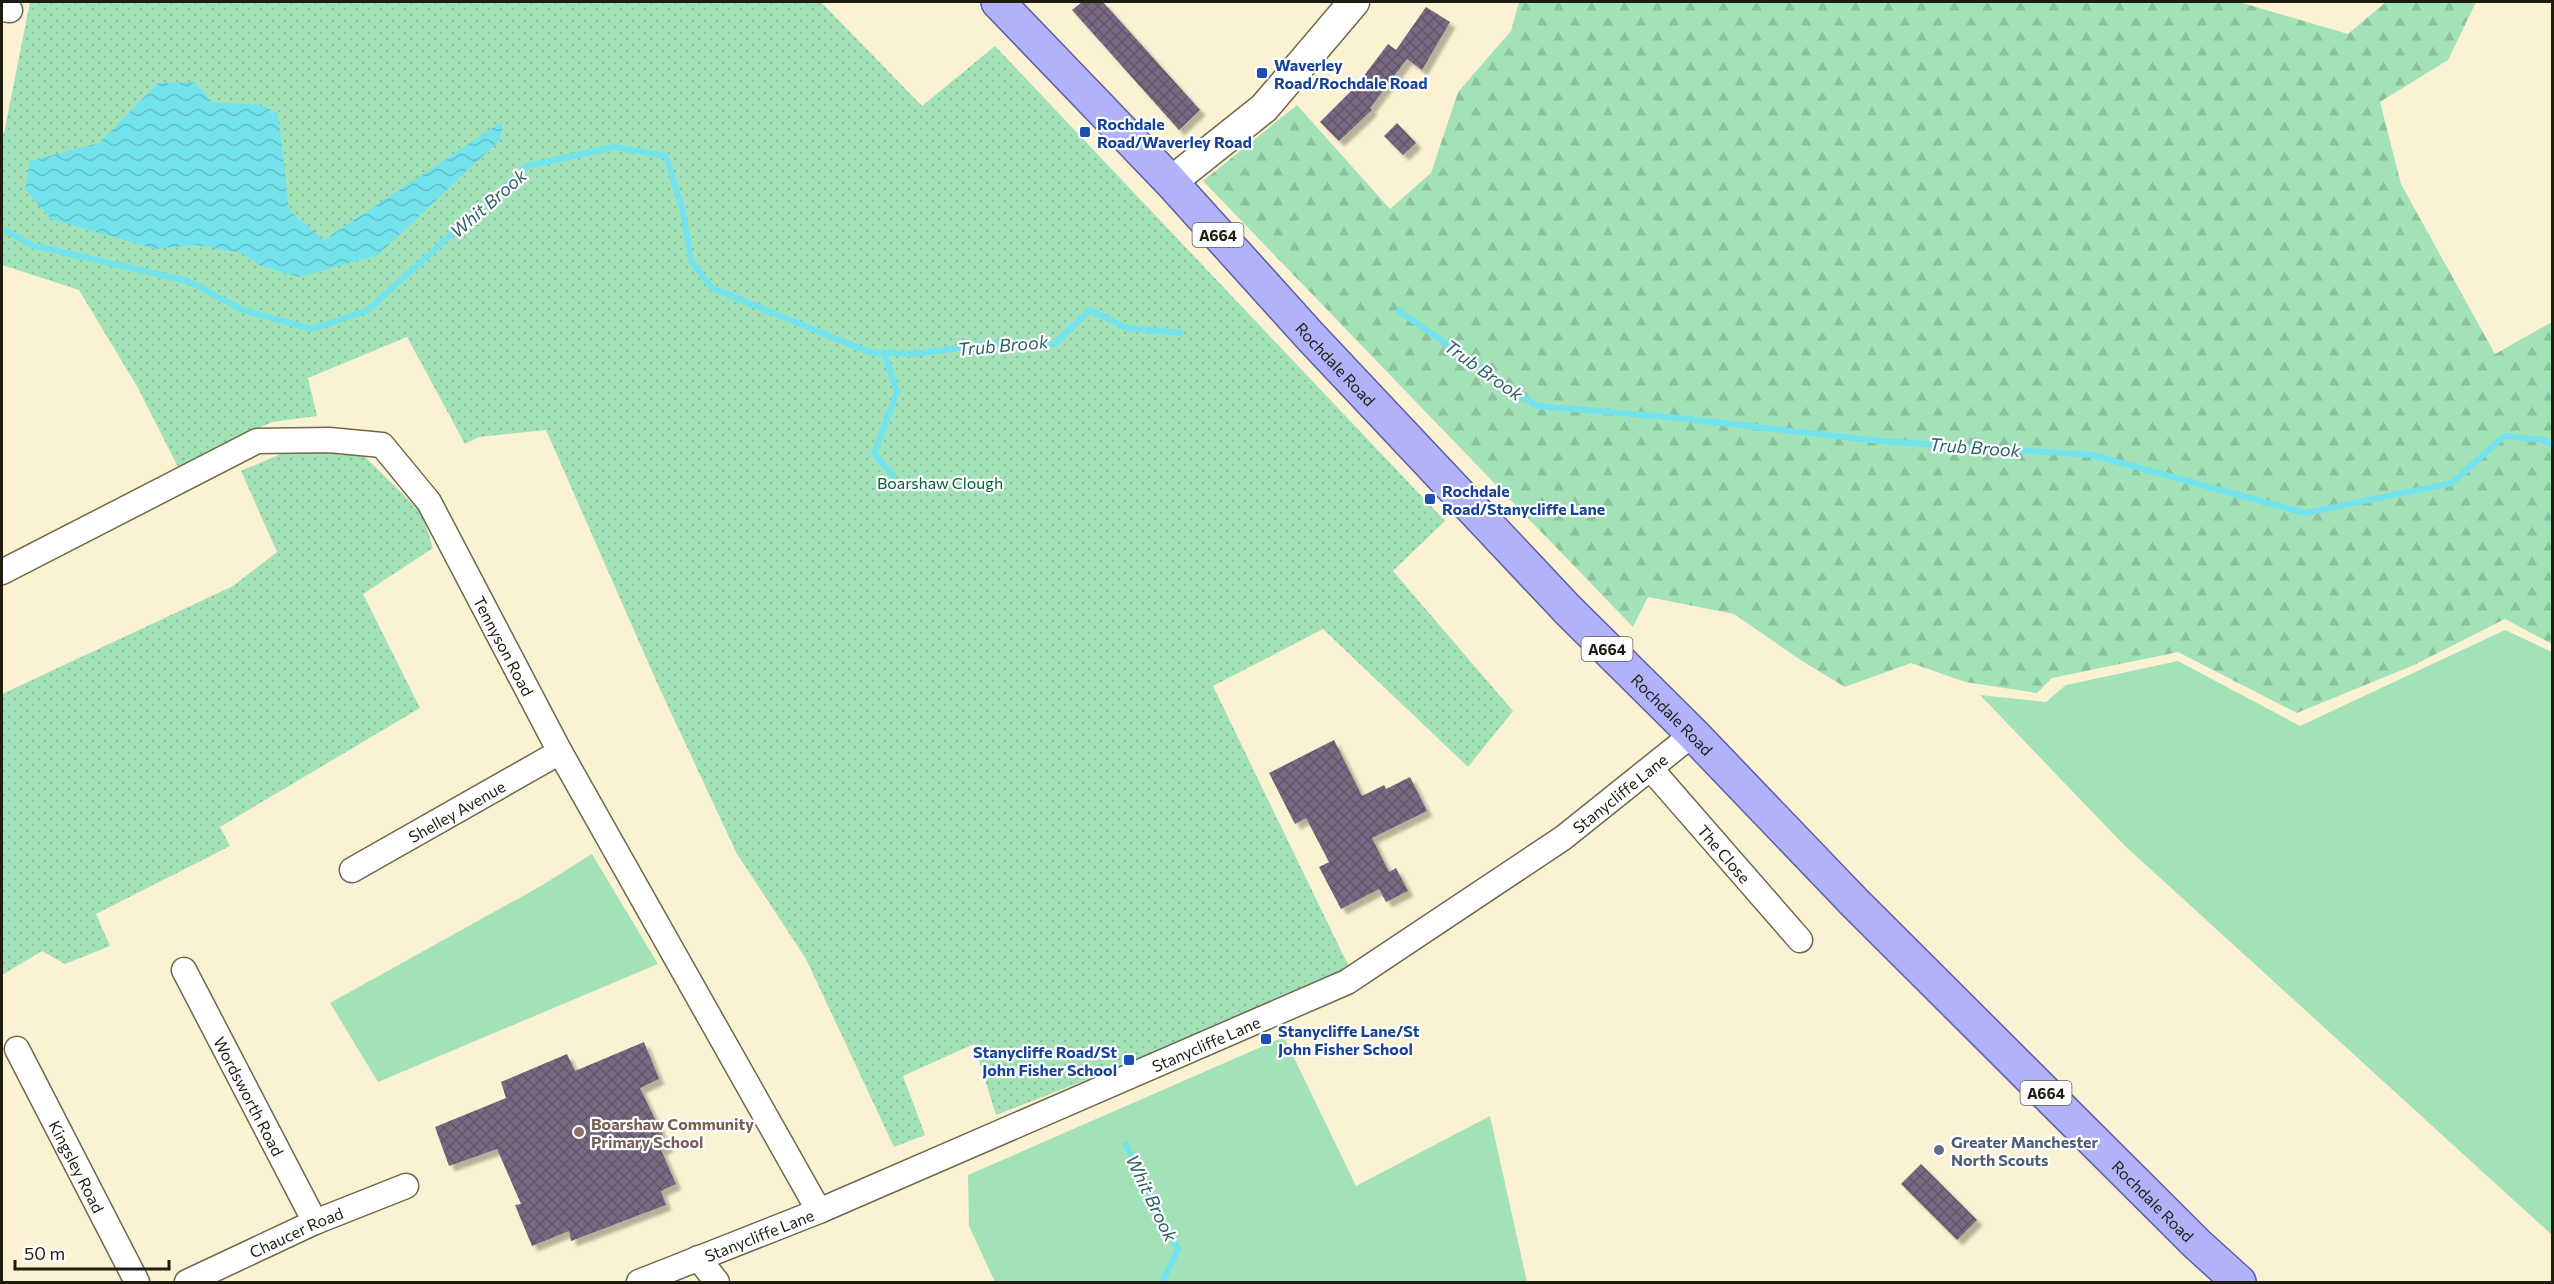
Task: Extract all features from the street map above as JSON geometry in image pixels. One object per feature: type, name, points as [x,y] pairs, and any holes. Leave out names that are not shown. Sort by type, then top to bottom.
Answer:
[{"type":"main road","name":"Rochdale Road","points":[[998,2],[1171,182],[1310,336],[1537,577],[1693,734],[1854,902],[2197,1244],[2239,1282]]},
{"type":"street","points":[[1171,182],[1264,108],[1354,2]]},
{"type":"street","name":"Tennyson Road","points":[[2,572],[257,441],[329,440],[382,445],[429,502],[560,752],[819,1212]]},
{"type":"street","name":"Stanycliffe Lane","points":[[639,1282],[819,1212],[1347,982],[1563,838],[1693,734]]},
{"type":"street","name":"Shelley Avenue","points":[[352,870],[560,752]]},
{"type":"street","name":"The Close","points":[[1651,769],[1800,940]]},
{"type":"street","name":"Wordsworth Road","points":[[183,970],[315,1222]]},
{"type":"street","name":"Kingsley Road","points":[[17,1049],[137,1282]]},
{"type":"street","name":"Chaucer Road","points":[[188,1282],[315,1222],[406,1186]]},
{"type":"street","points":[[698,1258],[717,1282]]},
{"type":"green space","name":"Boarshaw Clough","points":[[30,2],[821,2],[922,106],[995,46],[1445,521],[1393,571],[1513,711],[1468,767],[1323,629],[1213,686],[1349,967],[1158,1052],[996,1115],[974,1044],[903,1076],[925,1135],[894,1147],[806,959],[737,854],[658,685],[546,430],[479,437],[465,444],[407,337],[308,378],[317,416],[272,422],[178,467],[138,388],[79,290],[2,265],[2,132],[4,133]]},
{"type":"green space","points":[[1519,2],[2239,2],[2348,34],[2386,2],[2476,2],[2448,60],[2380,102],[2401,184],[2495,354],[2552,322],[2552,644],[2505,619],[2414,665],[2297,713],[2178,652],[2052,678],[2037,693],[1965,682],[1911,663],[1845,687],[1802,661],[1734,614],[1648,597],[1633,627],[1203,181],[1297,105],[1390,209],[1431,173],[1458,92],[1511,31]]},
{"type":"green space","points":[[288,451],[363,455],[422,513],[433,548],[363,594],[420,708],[220,827],[230,846],[96,914],[110,946],[65,964],[42,951],[2,975],[2,694],[233,586],[277,552],[241,471]]},
{"type":"green space","points":[[2505,630],[2552,652],[2552,1235],[2124,845],[1980,695],[2046,702],[2066,685],[2178,661],[2300,726]]},
{"type":"green space","points":[[592,854],[658,964],[378,1082],[330,1003],[539,887]]},
{"type":"green space","points":[[1284,1037],[1356,1186],[1490,1116],[1527,1282],[995,1282],[969,1226],[968,1175]]},
{"type":"water","points":[[195,82],[212,102],[261,105],[278,114],[289,210],[324,240],[503,121],[500,140],[378,255],[299,277],[261,266],[241,253],[196,245],[155,249],[51,219],[25,189],[30,161],[99,143],[158,83]]},
{"type":"building","points":[[1082,2],[1103,2],[1200,110],[1179,130],[1072,10]]},
{"type":"building","points":[[1426,7],[1450,22],[1422,70],[1407,59],[1370,108],[1372,110],[1339,141],[1320,122],[1357,85],[1388,44],[1396,50]]},
{"type":"building","points":[[1397,123],[1416,143],[1403,155],[1384,136]]},
{"type":"building","points":[[1334,740],[1362,796],[1384,785],[1386,789],[1410,777],[1427,811],[1372,838],[1389,872],[1396,868],[1408,891],[1386,902],[1379,889],[1341,909],[1319,867],[1329,862],[1306,818],[1295,824],[1269,773]]},
{"type":"building","points":[[644,1042],[659,1079],[640,1088],[668,1146],[661,1150],[676,1184],[661,1191],[666,1205],[571,1241],[569,1231],[532,1246],[515,1205],[521,1204],[497,1149],[449,1166],[435,1127],[506,1098],[501,1082],[567,1054],[575,1071]]},
{"type":"building","points":[[1921,1164],[1977,1220],[1957,1240],[1901,1184]]},
{"type":"waterway","name":"Whit Brook","points":[[2,228],[31,245],[188,281],[243,310],[312,329],[368,310],[527,166],[614,147],[666,156],[683,212],[691,261],[712,288],[869,352],[913,354],[1012,341],[1054,344],[1090,310],[1127,328],[1180,333]]},
{"type":"waterway","name":"Trub Brook","points":[[1399,311],[1536,406],[1669,417],[1880,441],[2092,455],[2305,513],[2452,483],[2504,436],[2544,440],[2552,445]]},
{"type":"waterway","name":"Whit Brook","points":[[884,352],[897,392],[874,454],[893,476]]},
{"type":"waterway","name":"Whit Brook","points":[[1126,1145],[1178,1250],[1162,1282]]},
{"type":"place","name":"Waverley Road/Rochdale Road","points":[[1262,73]]},
{"type":"place","name":"Rochdale Road/Waverley Road","points":[[1085,132]]},
{"type":"place","name":"Rochdale Road/Stanycliffe Lane","points":[[1430,499]]},
{"type":"place","name":"Stanycliffe Lane/St John Fisher School","points":[[1266,1039]]},
{"type":"place","name":"Stanycliffe Road/St John Fisher School","points":[[1129,1060]]},
{"type":"place","name":"Boarshaw Community Primary School","points":[[579,1132]]},
{"type":"place","name":"Greater Manchester North Scouts","points":[[1939,1150]]}]
